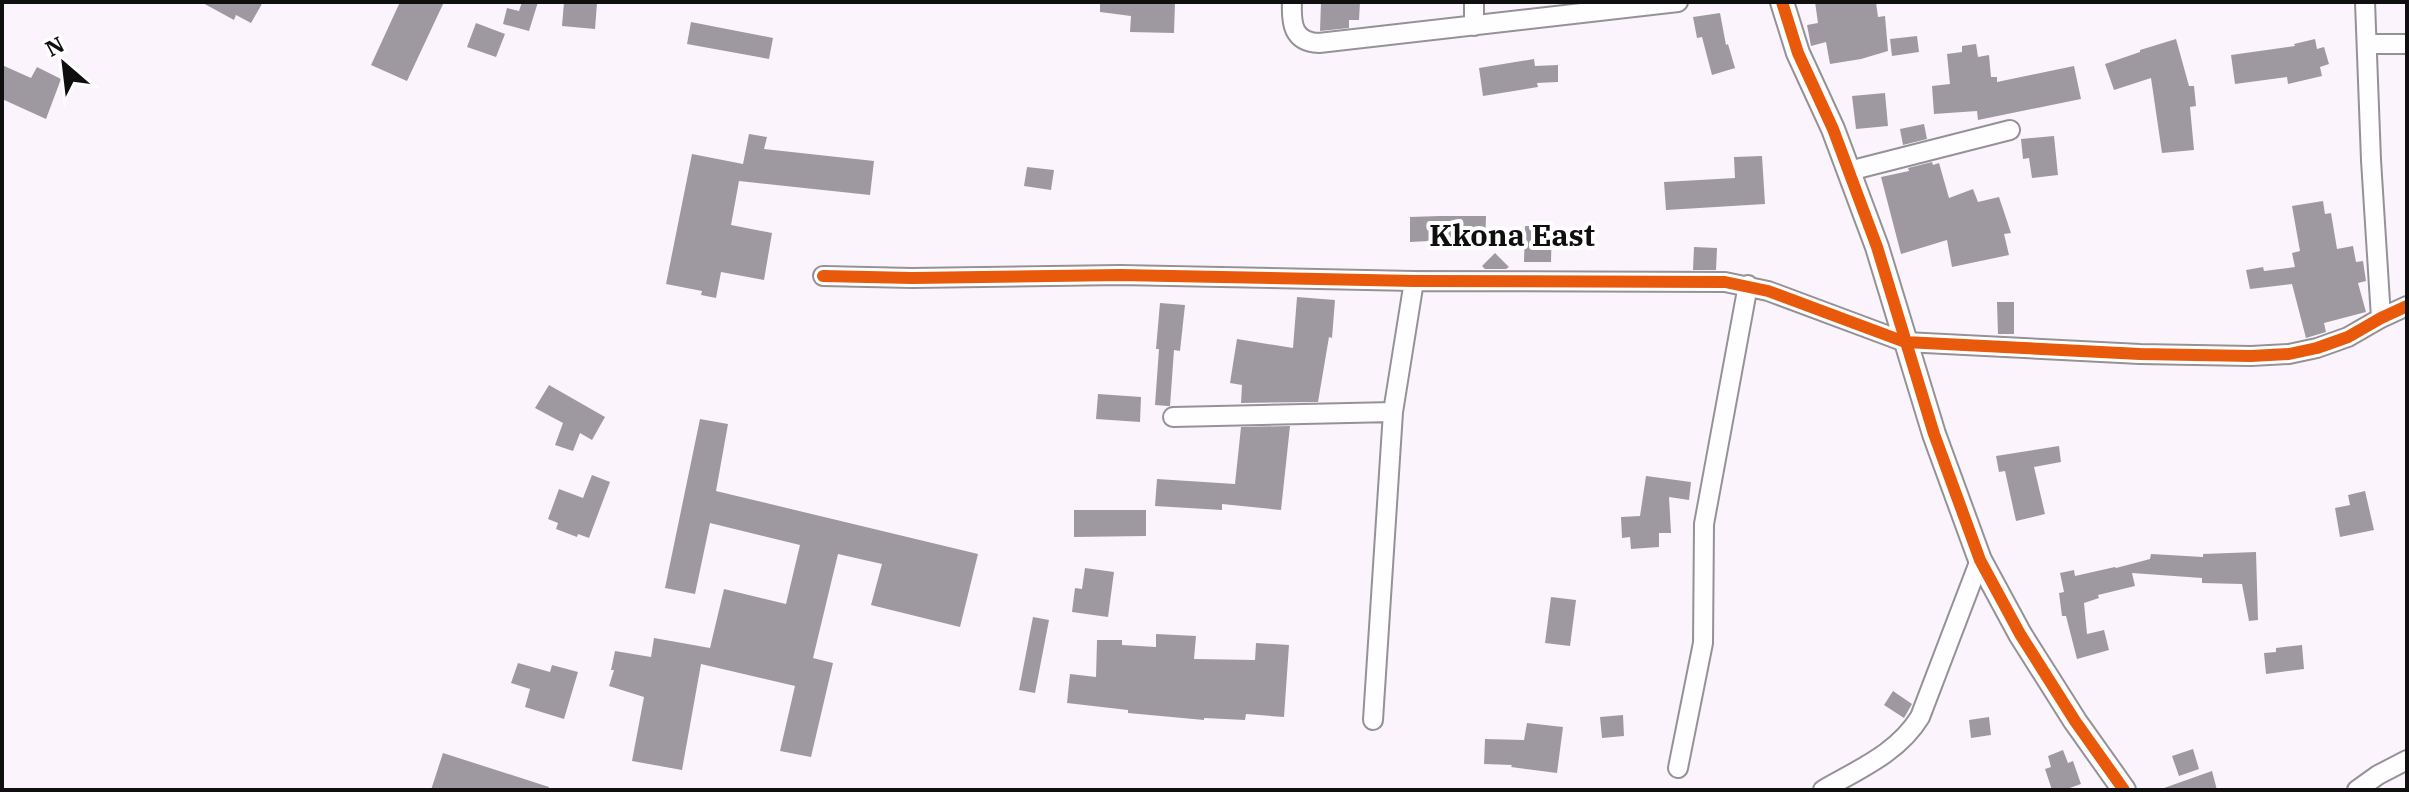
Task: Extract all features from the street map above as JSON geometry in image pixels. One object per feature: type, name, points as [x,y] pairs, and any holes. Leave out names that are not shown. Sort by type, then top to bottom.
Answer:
[{"type":"street","points":[[1292,2],[1293,29],[1308,43],[1678,2]]},
{"type":"street","points":[[1474,2],[1474,26]]},
{"type":"street","points":[[1782,2],[1798,53],[1833,129],[1877,247],[1934,434],[1980,560],[2020,634],[2075,721],[2124,790]]},
{"type":"street","points":[[2365,2],[2381,318]]},
{"type":"street","points":[[2367,44],[2407,44]]},
{"type":"street","points":[[1849,171],[2010,130]]},
{"type":"street","points":[[823,276],[1120,275],[1414,281],[1725,282],[1748,285],[1791,299],[1905,342],[2140,354],[2289,354],[2348,337],[2407,306]]},
{"type":"street","points":[[1373,720],[1393,412],[1414,281]]},
{"type":"street","points":[[1678,768],[1703,643],[1704,524],[1748,285]]},
{"type":"street","points":[[1173,417],[1393,412]]},
{"type":"street","points":[[1823,790],[1890,751],[1912,730],[1920,717],[1980,560]]},
{"type":"street","points":[[2357,790],[2407,760]]},
{"type":"building","points":[[201,2],[263,2],[251,23],[236,15],[234,20]]},
{"type":"building","points":[[400,2],[444,2],[407,81],[371,65]]},
{"type":"building","points":[[522,2],[538,2],[529,31],[503,24],[507,8],[519,11]]},
{"type":"building","points":[[564,2],[597,3],[595,29],[562,26]]},
{"type":"building","points":[[1100,2],[1175,2],[1174,33],[1130,32],[1131,16],[1100,12]]},
{"type":"building","points":[[1321,2],[1360,2],[1359,20],[1349,20],[1349,28],[1320,31]]},
{"type":"building","points":[[1815,2],[1876,2],[1878,17],[1885,16],[1888,51],[1830,64],[1826,42],[1811,46],[1807,25],[1818,23]]},
{"type":"building","points":[[1720,13],[1726,45],[1735,68],[1712,75],[1702,37],[1697,38],[1693,17]]},
{"type":"building","points":[[691,22],[773,38],[769,59],[687,44]]},
{"type":"building","points":[[476,23],[505,34],[496,57],[467,47]]},
{"type":"building","points":[[1917,36],[1919,52],[1892,56],[1890,39]]},
{"type":"building","points":[[2176,39],[2189,86],[2194,86],[2196,106],[2190,107],[2194,150],[2162,153],[2151,78],[2114,90],[2105,64]]},
{"type":"building","points":[[2315,39],[2317,49],[2324,47],[2329,64],[2320,67],[2322,76],[2288,84],[2287,77],[2235,84],[2231,55],[2295,46]]},
{"type":"building","points":[[1976,44],[1978,57],[1989,55],[1991,77],[1997,77],[1997,82],[2074,66],[2081,99],[1978,120],[1977,111],[1934,114],[1932,86],[1950,84],[1947,54],[1962,52],[1962,46]]},
{"type":"building","points":[[1534,59],[1535,66],[1558,65],[1558,82],[1537,83],[1538,87],[1483,96],[1479,68]]},
{"type":"building","points":[[2,65],[31,78],[37,67],[61,79],[46,119],[2,99]]},
{"type":"building","points":[[1885,93],[1888,126],[1856,129],[1852,96]]},
{"type":"building","points":[[1924,124],[1927,139],[1903,145],[1900,129]]},
{"type":"building","points":[[749,134],[767,137],[764,149],[874,161],[870,195],[739,181],[731,225],[772,233],[764,280],[721,272],[716,298],[701,295],[702,291],[666,284],[692,154],[743,164]]},
{"type":"building","points":[[2054,136],[2058,175],[2032,178],[2029,158],[2023,159],[2021,139]]},
{"type":"building","points":[[1762,156],[1765,204],[1666,210],[1664,182],[1735,178],[1734,157]]},
{"type":"building","points":[[1932,162],[1933,165],[1939,163],[1949,198],[1973,189],[1978,202],[1999,197],[2011,233],[2004,234],[2009,255],[1952,267],[1947,240],[1901,254],[1881,177]]},
{"type":"building","points":[[1027,167],[1054,170],[1051,190],[1024,186]]},
{"type":"building","points":[[2323,201],[2325,214],[2331,213],[2337,249],[2353,246],[2356,262],[2363,261],[2366,281],[2358,283],[2366,312],[2324,323],[2326,332],[2306,338],[2292,284],[2250,289],[2246,270],[2295,267],[2292,253],[2300,251],[2292,206]]},
{"type":"building","points":[[1486,216],[1485,248],[1449,247],[1449,240],[1410,242],[1410,217]]},
{"type":"building","points":[[1525,226],[1552,226],[1551,262],[1524,262]]},
{"type":"building","points":[[1694,247],[1717,248],[1716,270],[1693,270]]},
{"type":"building","points":[[1495,253],[1509,267],[1485,269],[1482,266]]},
{"type":"building","points":[[1297,297],[1335,300],[1332,338],[1329,337],[1318,402],[1241,403],[1242,385],[1230,383],[1237,339],[1293,348]]},
{"type":"building","points":[[1997,302],[2014,302],[2014,334],[1998,334]]},
{"type":"building","points":[[1160,303],[1185,305],[1180,351],[1174,350],[1170,406],[1155,405]]},
{"type":"building","points":[[549,385],[605,417],[592,440],[580,433],[573,451],[555,445],[563,423],[535,408]]},
{"type":"building","points":[[1098,394],[1141,397],[1140,422],[1096,419]]},
{"type":"building","points":[[700,419],[728,424],[716,491],[978,554],[960,627],[871,605],[882,564],[838,554],[813,658],[833,663],[811,757],[780,751],[795,686],[701,664],[682,770],[632,761],[644,697],[609,686],[615,651],[651,657],[654,638],[710,648],[724,589],[786,604],[800,545],[710,523],[695,594],[665,588]]},
{"type":"building","points":[[1290,426],[1281,510],[1222,504],[1222,510],[1155,506],[1157,479],[1235,484],[1241,427]]},
{"type":"building","points":[[2059,446],[2061,462],[2034,467],[2045,514],[2016,521],[2005,471],[1999,472],[1996,456]]},
{"type":"building","points":[[592,475],[610,482],[589,538],[556,529],[558,523],[548,519],[559,489],[583,498]]},
{"type":"building","points":[[1646,476],[1691,482],[1689,500],[1669,497],[1671,533],[1659,533],[1659,547],[1631,549],[1630,537],[1622,538],[1621,517],[1640,516]]},
{"type":"building","points":[[2365,491],[2374,530],[2340,537],[2335,508],[2350,505],[2348,495]]},
{"type":"building","points":[[1074,510],[1146,510],[1146,536],[1074,537]]},
{"type":"building","points":[[2256,552],[2258,620],[2249,621],[2242,584],[2202,583],[2202,578],[2132,573],[2135,586],[2098,595],[2099,598],[2084,603],[2087,634],[2104,630],[2109,650],[2077,659],[2066,616],[2062,616],[2059,593],[2064,592],[2060,573],[2074,570],[2075,576],[2116,568],[2150,559],[2151,554],[2203,557],[2203,554]]},
{"type":"building","points":[[1085,568],[1114,572],[1108,617],[1072,612],[1075,588],[1082,589]]},
{"type":"building","points":[[1551,597],[1576,600],[1570,646],[1545,643]]},
{"type":"building","points":[[1033,617],[1049,620],[1035,693],[1019,690]]},
{"type":"building","points":[[1156,634],[1196,636],[1194,659],[1255,660],[1256,643],[1289,645],[1284,717],[1246,714],[1245,720],[1204,720],[1128,713],[1128,710],[1067,703],[1070,674],[1096,677],[1097,640],[1122,640],[1122,645],[1156,647]]},
{"type":"building","points":[[2302,645],[2304,669],[2266,674],[2264,653],[2276,652],[2276,648]]},
{"type":"building","points":[[518,663],[550,672],[552,665],[578,672],[564,719],[525,707],[530,689],[511,683]]},
{"type":"building","points":[[1893,691],[1912,704],[1904,718],[1884,705]]},
{"type":"building","points":[[1623,715],[1624,736],[1602,738],[1600,717]]},
{"type":"building","points":[[1989,717],[1991,735],[1971,738],[1969,720]]},
{"type":"building","points":[[1527,723],[1563,727],[1557,773],[1512,765],[1484,764],[1485,739],[1524,740]]},
{"type":"building","points":[[2193,749],[2199,769],[2179,776],[2172,756]]},
{"type":"building","points":[[2063,750],[2068,763],[2073,761],[2081,784],[2064,790],[2052,790],[2045,769],[2051,767],[2048,756]]},
{"type":"building","points":[[443,753],[549,787],[548,790],[431,790]]},
{"type":"building","points":[[2212,771],[2217,790],[2164,788]]},
{"type":"cycle path","points":[[1782,2],[1798,53],[1833,129],[1877,247],[1934,434],[1980,560],[2020,634],[2075,721],[2124,790]]},
{"type":"cycle path","points":[[823,276],[1120,275],[1414,281],[1725,282],[1768,291],[1905,342],[2140,354],[2289,354],[2348,337],[2407,306]]},
{"type":"district","name":"Kkona East","points":[[1512,236]]}]
